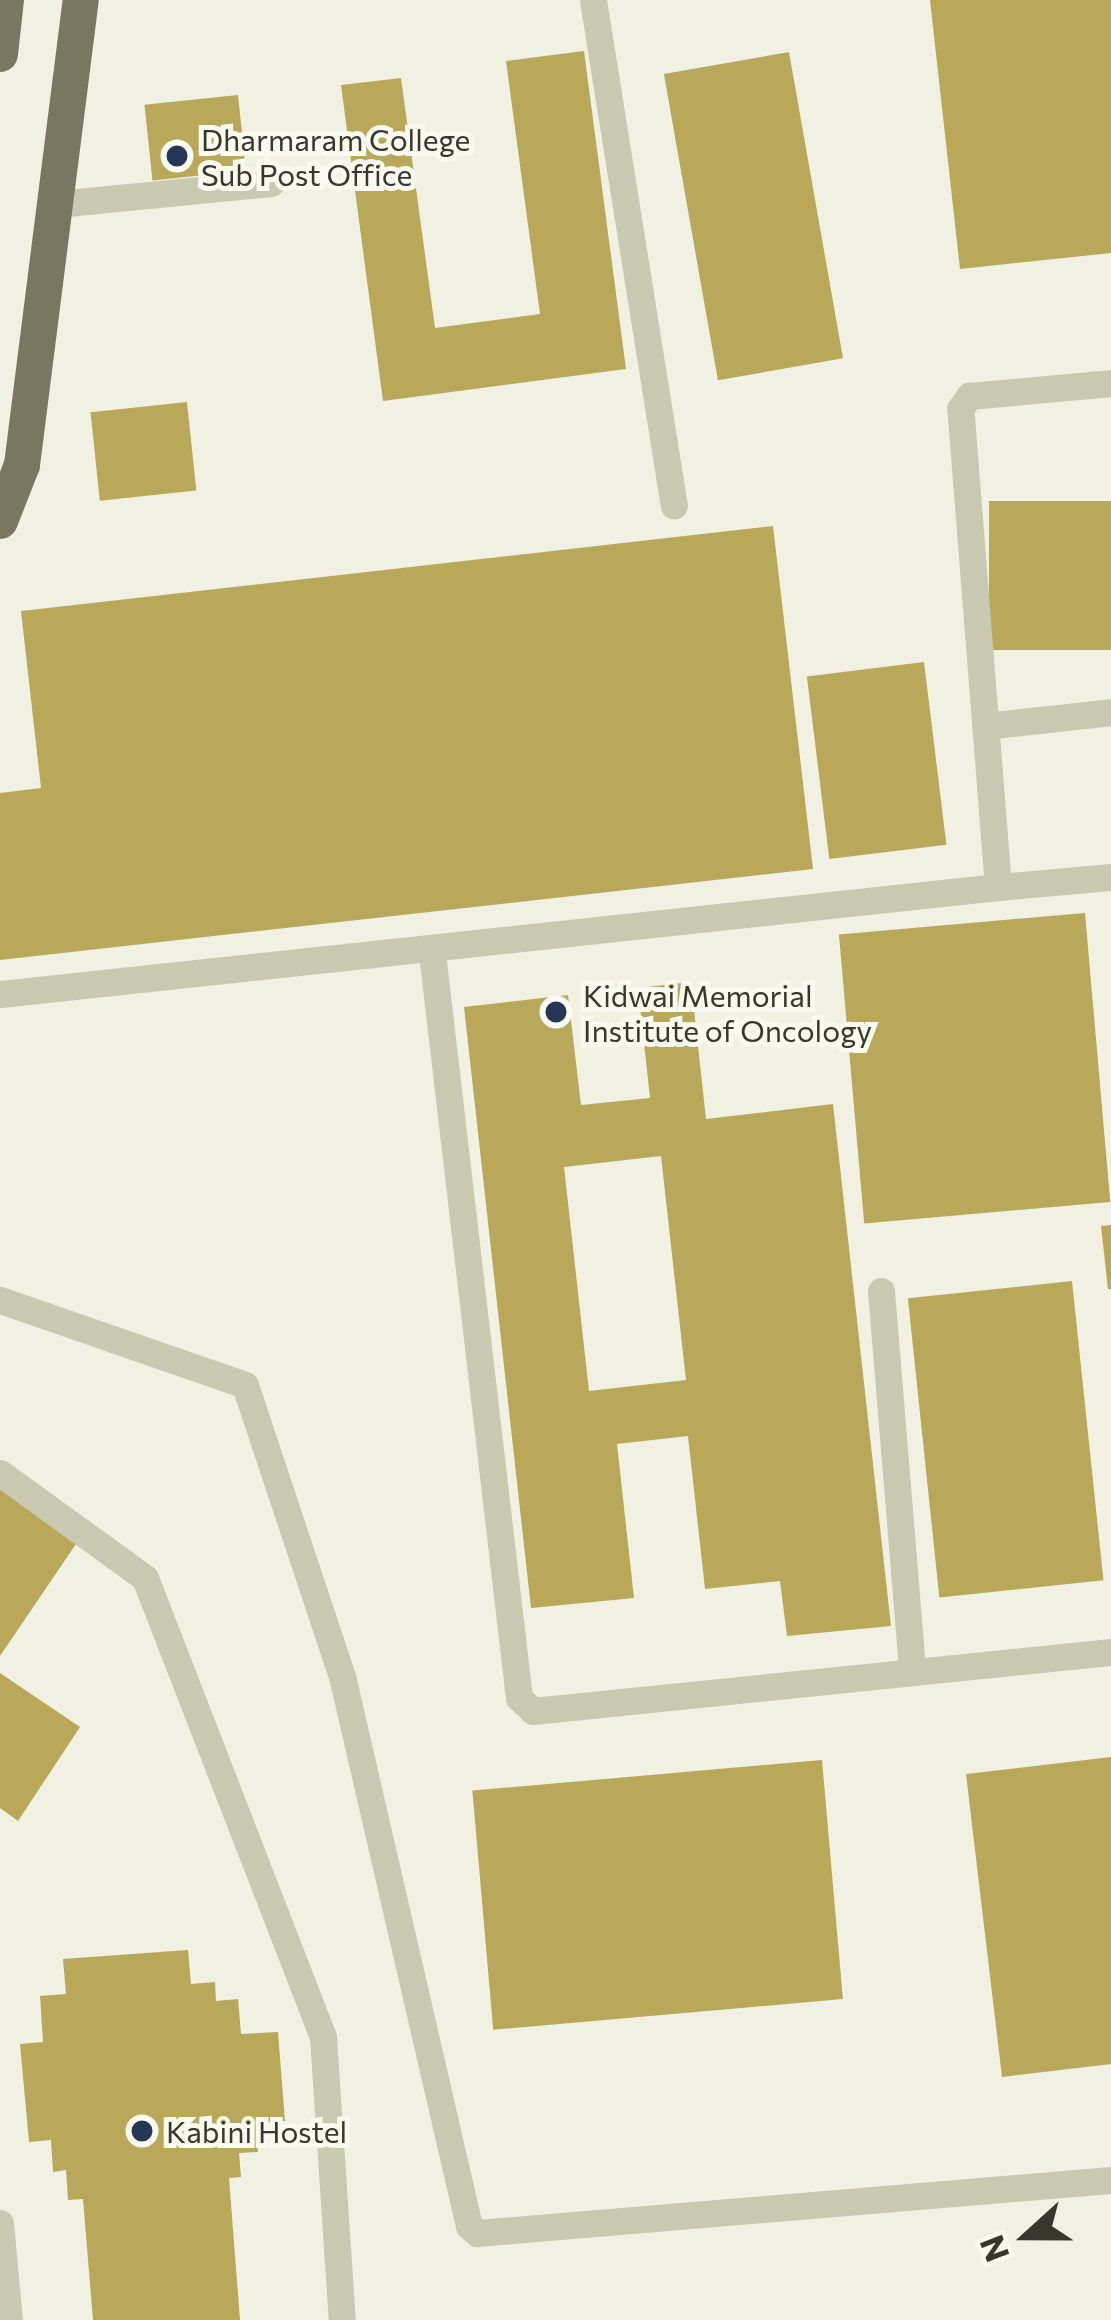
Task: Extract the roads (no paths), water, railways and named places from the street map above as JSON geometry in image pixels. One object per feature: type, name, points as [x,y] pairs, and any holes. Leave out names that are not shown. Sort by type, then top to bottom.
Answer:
[{"type":"main road","points":[[0,54],[6,0]]},
{"type":"main road","points":[[0,521],[22,465],[81,0]]},
{"type":"lane","points":[[592,0],[674,506]]},
{"type":"lane","points":[[57,204],[271,182]]},
{"type":"lane","points":[[998,886],[960,409],[969,396],[1111,383]]},
{"type":"lane","points":[[985,726],[1111,712]]},
{"type":"lane","points":[[0,994],[432,953],[998,886],[1111,877]]},
{"type":"lane","points":[[432,953],[520,1698],[533,1712],[1111,1652]]},
{"type":"lane","points":[[881,1291],[913,1672]]},
{"type":"lane","points":[[0,1300],[245,1385],[342,1676],[469,2226],[477,2233],[1111,2180]]},
{"type":"lane","points":[[0,1473],[145,1578],[323,2038],[342,2320]]},
{"type":"lane","points":[[0,2223],[9,2320]]},
{"type":"place","name":"Dharmaram College Sub Post Office","points":[[177,156]]},
{"type":"place","name":"Kidwai Memorial Institute of Oncology","points":[[556,1012]]},
{"type":"place","name":"Kabini Hostel","points":[[142,2131]]}]
